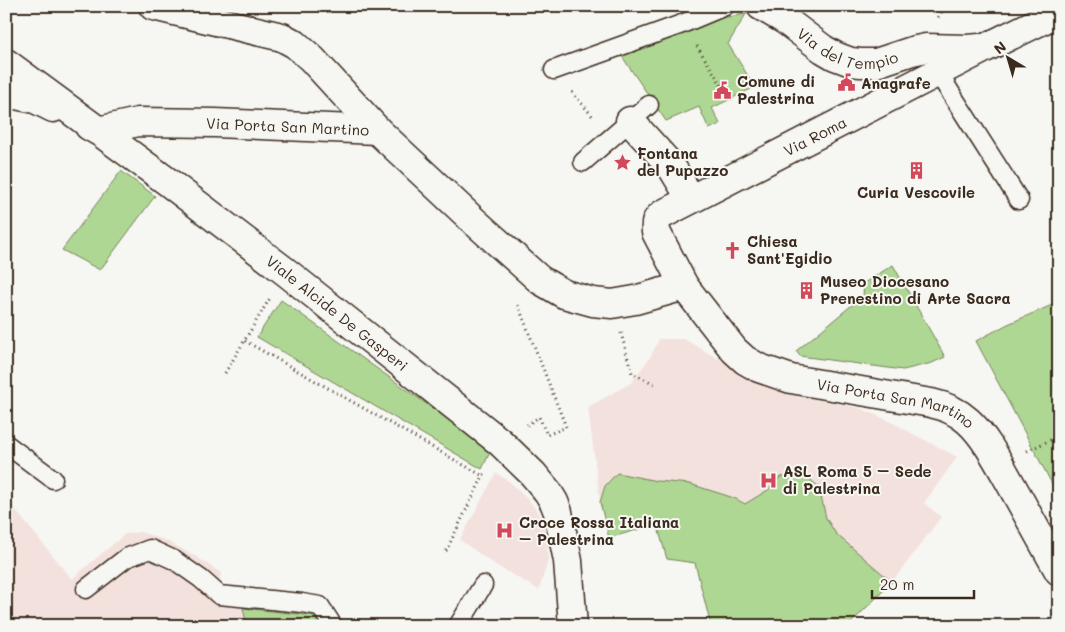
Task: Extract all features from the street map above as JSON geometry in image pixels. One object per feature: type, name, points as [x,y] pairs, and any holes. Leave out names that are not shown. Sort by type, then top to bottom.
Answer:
[{"type":"street","points":[[152,6],[282,38],[295,44],[312,59],[378,130]]},
{"type":"street","name":"Via del Tempio","points":[[761,6],[785,20],[823,49],[851,62],[876,63],[926,48],[985,48]]},
{"type":"street","name":"Via Roma","points":[[658,236],[655,224],[663,214],[1020,30],[1059,12]]},
{"type":"street","name":"Viale Alcide De Gasperi","points":[[6,63],[176,188],[286,272],[500,442],[533,474],[548,492],[558,512],[568,561],[573,626]]},
{"type":"street","points":[[6,93],[35,99],[98,131]]},
{"type":"street","points":[[639,113],[692,199]]},
{"type":"street","name":"Via Porta San Martino","points":[[98,131],[138,122],[215,123],[378,130],[540,280],[564,294],[593,302],[612,304],[635,300],[684,286]]},
{"type":"street","name":"Via Porta San Martino","points":[[658,236],[684,286],[734,350],[759,368],[791,379],[944,406],[969,422],[980,434],[999,463],[1059,571]]},
{"type":"lane","points":[[554,70],[682,24],[725,6]]},
{"type":"lane","points":[[938,73],[1019,200]]},
{"type":"lane","points":[[583,162],[639,113]]},
{"type":"lane","points":[[6,444],[53,479]]},
{"type":"lane","points":[[86,589],[126,558],[150,549],[174,560],[201,579],[219,595],[302,602],[320,606],[333,626]]},
{"type":"lane","points":[[458,626],[483,585]]},
{"type":"path","points":[[682,24],[730,99]]},
{"type":"path","points":[[225,373],[273,293]]},
{"type":"path","points":[[517,302],[566,427]]},
{"type":"path","points":[[612,304],[632,373],[655,384]]},
{"type":"path","points":[[245,341],[483,476]]},
{"type":"path","points":[[446,551],[500,442]]},
{"type":"shaded area","name":"ASL Roma 5 – Sede di Palestrina","points":[[659,339],[684,339],[722,361],[797,396],[860,408],[957,457],[924,503],[941,517],[892,582],[848,626],[711,626],[695,563],[667,559],[657,524],[609,538],[600,501],[588,407],[631,383],[651,356]]},
{"type":"shaded area","name":"Croce Rossa Italiana – Palestrina","points":[[496,473],[510,482],[529,501],[538,512],[543,524],[547,537],[548,560],[539,590],[494,564],[460,540]]},
{"type":"shaded area","points":[[6,499],[72,579],[125,534],[140,532],[165,540],[221,573],[216,604],[318,616],[316,626],[6,626]]},
{"type":"green space","points":[[746,14],[728,44],[755,87],[712,108],[720,124],[709,129],[699,107],[666,121],[619,52],[715,19]]},
{"type":"green space","points":[[121,171],[155,196],[100,270],[62,250]]},
{"type":"green space","points":[[893,265],[945,357],[932,363],[903,370],[800,356],[796,351],[863,296],[864,283]]},
{"type":"green space","points":[[281,300],[491,450],[482,469],[257,337]]},
{"type":"green space","points":[[1059,302],[1059,497],[976,341],[1008,324]]},
{"type":"green space","points":[[617,473],[657,481],[690,484],[734,498],[745,504],[768,490],[780,477],[805,475],[819,487],[826,518],[836,534],[892,582],[848,626],[711,626],[695,563],[667,559],[657,524],[609,538],[600,502],[605,486]]},
{"type":"green space","points":[[243,608],[318,616],[316,626],[247,626]]},
{"type":"place","name":"Anagrafe","points":[[847,83]]},
{"type":"place","name":"Comune di Palestrina","points":[[723,90]]},
{"type":"place","name":"Fontana del Pupazzo","points":[[623,162]]},
{"type":"place","name":"Curia Vescovile","points":[[916,171]]},
{"type":"place","name":"Chiesa Sant'Egidio","points":[[733,250]]},
{"type":"place","name":"Museo Diocesano Prenestino di Arte Sacra","points":[[806,290]]},
{"type":"place","name":"ASL Roma 5 – Sede di Palestrina","points":[[769,480]]},
{"type":"place","name":"Croce Rossa Italiana – Palestrina","points":[[505,531]]}]
